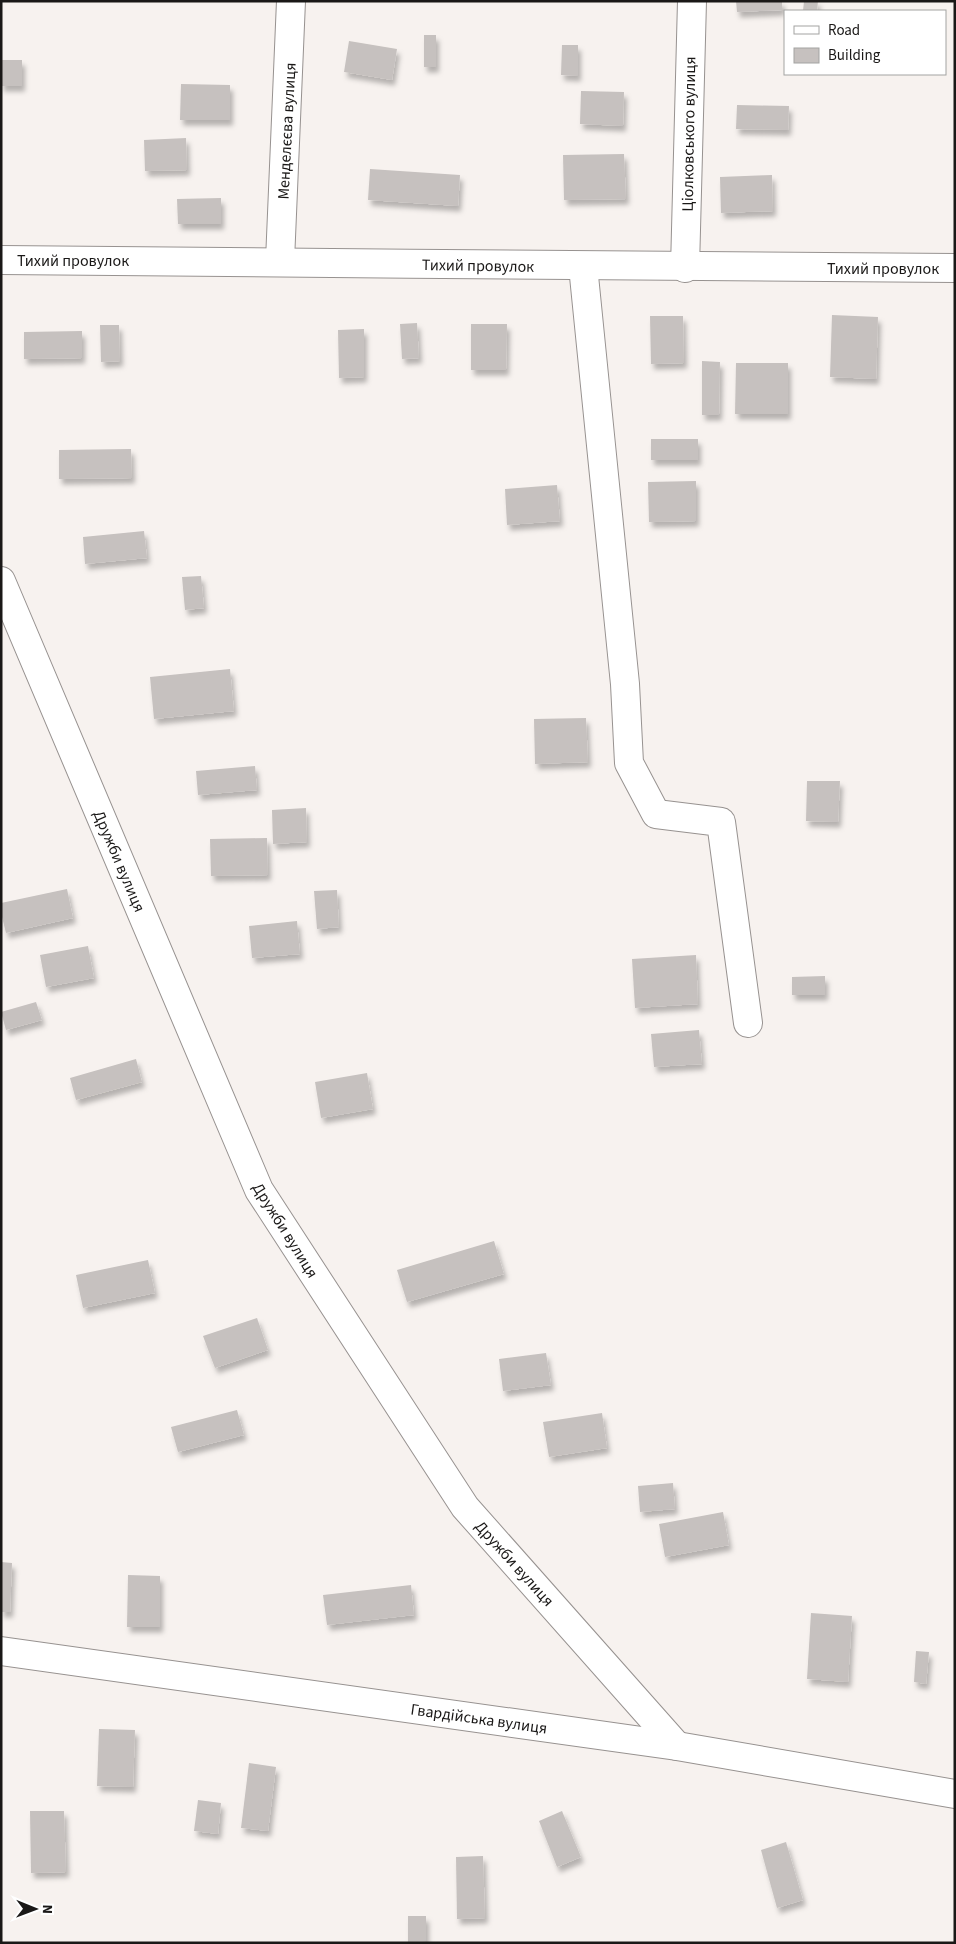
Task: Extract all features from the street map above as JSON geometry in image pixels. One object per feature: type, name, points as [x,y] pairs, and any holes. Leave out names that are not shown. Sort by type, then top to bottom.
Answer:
[{"type":"street","name":"Менделєєва вулиця","points":[[280,262],[292,1]]},
{"type":"street","name":"Ціолковського вулиця","points":[[685,268],[692,1]]},
{"type":"street","name":"Тихий провулок","points":[[1,260],[685,268],[955,268]]},
{"type":"street","points":[[583,266],[625,684],[629,763],[656,814],[721,822],[748,1023]]},
{"type":"street","name":"Дружби вулиця","points":[[1,581],[259,1190],[465,1507],[677,1746]]},
{"type":"street","name":"Гвардійська вулиця","points":[[1,1651],[677,1746],[955,1794]]},
{"type":"building","points":[[736,1],[782,1],[782,10],[737,12]]},
{"type":"building","points":[[804,1],[818,1],[817,10],[803,10]]},
{"type":"building","points":[[424,35],[436,35],[436,67],[424,67]]},
{"type":"building","points":[[349,41],[397,49],[392,80],[344,72]]},
{"type":"building","points":[[562,45],[578,45],[578,76],[561,75]]},
{"type":"building","points":[[1,60],[22,60],[22,86],[1,86]]},
{"type":"building","points":[[181,84],[230,85],[230,120],[180,120]]},
{"type":"building","points":[[581,91],[624,92],[623,126],[580,124]]},
{"type":"building","points":[[737,105],[789,106],[788,130],[736,129]]},
{"type":"building","points":[[186,138],[187,170],[145,171],[144,140]]},
{"type":"building","points":[[624,154],[626,199],[564,200],[563,155]]},
{"type":"building","points":[[370,169],[460,175],[458,206],[368,200]]},
{"type":"building","points":[[772,175],[773,211],[721,213],[720,177]]},
{"type":"building","points":[[221,198],[221,224],[178,224],[177,199]]},
{"type":"building","points":[[832,315],[878,317],[876,379],[830,377]]},
{"type":"building","points":[[650,316],[683,316],[684,363],[651,364]]},
{"type":"building","points":[[417,323],[419,358],[402,359],[400,324]]},
{"type":"building","points":[[471,324],[507,324],[506,370],[471,370]]},
{"type":"building","points":[[100,325],[119,325],[120,361],[101,362]]},
{"type":"building","points":[[364,329],[364,377],[339,378],[338,330]]},
{"type":"building","points":[[82,331],[82,358],[24,359],[24,332]]},
{"type":"building","points":[[702,361],[720,362],[719,415],[702,415]]},
{"type":"building","points":[[736,363],[788,363],[788,414],[735,414]]},
{"type":"building","points":[[651,439],[698,439],[698,460],[651,460]]},
{"type":"building","points":[[131,449],[132,478],[59,479],[59,450]]},
{"type":"building","points":[[696,481],[696,521],[649,522],[648,482]]},
{"type":"building","points":[[557,485],[560,521],[507,525],[505,489]]},
{"type":"building","points":[[144,531],[147,558],[85,564],[83,537]]},
{"type":"building","points":[[201,576],[204,608],[185,610],[182,577]]},
{"type":"building","points":[[230,669],[234,711],[154,719],[150,677]]},
{"type":"building","points":[[586,718],[588,762],[535,764],[534,719]]},
{"type":"building","points":[[255,766],[257,790],[198,795],[196,771]]},
{"type":"building","points":[[807,781],[840,781],[838,822],[806,821]]},
{"type":"building","points":[[306,808],[307,842],[273,844],[272,810]]},
{"type":"building","points":[[267,838],[268,875],[211,876],[210,839]]},
{"type":"building","points":[[67,889],[73,918],[6,933],[1,913],[1,903]]},
{"type":"building","points":[[337,890],[339,927],[317,929],[314,891]]},
{"type":"building","points":[[297,921],[300,954],[252,958],[249,926]]},
{"type":"building","points":[[88,946],[94,978],[46,987],[40,955]]},
{"type":"building","points":[[696,955],[698,1004],[635,1008],[632,959]]},
{"type":"building","points":[[825,976],[825,995],[792,995],[792,977]]},
{"type":"building","points":[[36,1002],[42,1020],[6,1030],[1,1012]]},
{"type":"building","points":[[699,1030],[702,1064],[654,1067],[651,1034]]},
{"type":"building","points":[[136,1059],[142,1082],[76,1100],[70,1078]]},
{"type":"building","points":[[367,1073],[373,1109],[321,1118],[315,1082]]},
{"type":"building","points":[[494,1241],[504,1274],[407,1302],[397,1270]]},
{"type":"building","points":[[148,1260],[155,1293],[83,1308],[76,1275]]},
{"type":"building","points":[[257,1318],[268,1350],[215,1368],[203,1336]]},
{"type":"building","points":[[546,1353],[551,1385],[503,1391],[499,1359]]},
{"type":"building","points":[[237,1410],[244,1435],[178,1452],[171,1427]]},
{"type":"building","points":[[602,1413],[607,1448],[549,1457],[543,1422]]},
{"type":"building","points":[[673,1483],[675,1509],[640,1512],[638,1486]]},
{"type":"building","points":[[723,1512],[729,1545],[665,1557],[659,1524]]},
{"type":"building","points":[[1,1562],[12,1563],[10,1612],[1,1612]]},
{"type":"building","points":[[128,1575],[160,1576],[160,1627],[127,1627]]},
{"type":"building","points":[[411,1585],[414,1615],[327,1625],[323,1595]]},
{"type":"building","points":[[811,1613],[852,1616],[848,1682],[807,1679]]},
{"type":"building","points":[[916,1651],[929,1652],[926,1684],[914,1682]]},
{"type":"building","points":[[99,1729],[135,1730],[133,1787],[97,1786]]},
{"type":"building","points":[[249,1763],[276,1767],[268,1831],[241,1828]]},
{"type":"building","points":[[198,1800],[221,1803],[218,1834],[194,1831]]},
{"type":"building","points":[[30,1811],[64,1811],[66,1872],[31,1873]]},
{"type":"building","points":[[562,1811],[581,1857],[557,1867],[539,1821]]},
{"type":"building","points":[[786,1842],[803,1900],[777,1908],[761,1850]]},
{"type":"building","points":[[483,1856],[485,1918],[457,1919],[456,1857]]},
{"type":"building","points":[[408,1916],[426,1916],[426,1941],[408,1942]]}]
